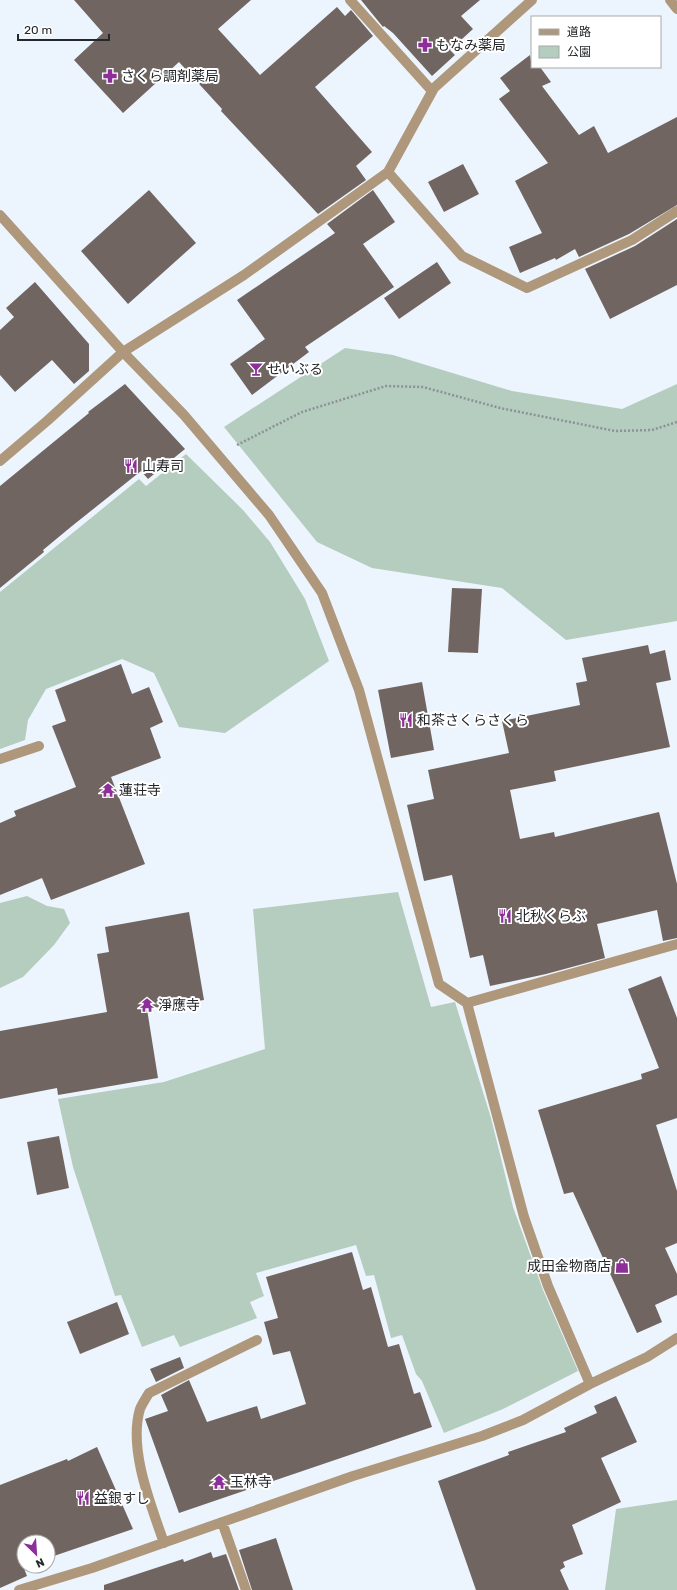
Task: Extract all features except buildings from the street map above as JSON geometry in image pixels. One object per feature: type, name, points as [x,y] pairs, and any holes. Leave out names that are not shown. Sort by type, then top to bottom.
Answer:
[{"type":"street","points":[[350,0],[432,90]]},
{"type":"street","points":[[0,461],[47,421],[123,352],[244,275],[388,172],[432,90],[532,0]]},
{"type":"street","points":[[670,0],[677,9]]},
{"type":"street","points":[[388,172],[462,256],[526,288],[632,240],[677,210]]},
{"type":"street","points":[[0,215],[123,352],[184,415],[269,515],[322,593],[359,690],[439,984],[467,1003],[524,1217],[548,1286],[590,1384]]},
{"type":"street","points":[[0,759],[39,746]]},
{"type":"street","points":[[467,1003],[677,944]]},
{"type":"street","points":[[19,1590],[92,1568],[353,1476],[482,1436],[523,1420],[590,1384],[647,1357],[677,1338]]},
{"type":"street","points":[[164,1543],[142,1476],[136,1432],[140,1409],[148,1393],[257,1340]]},
{"type":"street","points":[[222,1522],[246,1590]]},
{"type":"path","points":[[217,455],[302,412],[386,386],[423,387],[500,408],[615,431],[652,430],[677,422]]},
{"type":"green space","points":[[345,348],[393,355],[512,391],[622,409],[677,384],[677,621],[566,640],[502,588],[372,568],[317,542],[224,427]]},
{"type":"green space","points":[[186,454],[243,510],[270,542],[305,599],[329,661],[225,733],[179,727],[154,673],[122,659],[46,689],[28,720],[25,740],[0,749],[0,592],[139,479],[146,486]]},
{"type":"green space","points":[[398,892],[431,1007],[455,1002],[491,1118],[513,1207],[543,1290],[578,1371],[503,1409],[444,1433],[422,1381],[416,1374],[402,1335],[391,1338],[374,1275],[366,1276],[356,1245],[256,1273],[264,1296],[250,1302],[257,1318],[180,1347],[174,1335],[142,1347],[121,1295],[115,1296],[73,1167],[58,1099],[164,1082],[265,1049],[253,909]]},
{"type":"green space","points":[[27,896],[47,906],[64,909],[70,923],[54,945],[23,977],[0,988],[0,903]]},
{"type":"green space","points":[[677,1500],[677,1590],[605,1590],[616,1509]]},
{"type":"place","name":"もなみ薬局","points":[[425,45]]},
{"type":"place","name":"さくら調剤薬局","points":[[110,76]]},
{"type":"place","name":"せいぶる","points":[[256,369]]},
{"type":"place","name":"山寿司","points":[[131,466]]},
{"type":"place","name":"和茶さくらさくら","points":[[406,720]]},
{"type":"place","name":"蓮荘寺","points":[[108,790]]},
{"type":"place","name":"北秋くらぶ","points":[[505,916]]},
{"type":"place","name":"淨應寺","points":[[147,1005]]},
{"type":"place","name":"成田金物商店","points":[[622,1266]]},
{"type":"place","name":"玉林寺","points":[[219,1482]]},
{"type":"place","name":"益銀すし","points":[[83,1498]]}]
